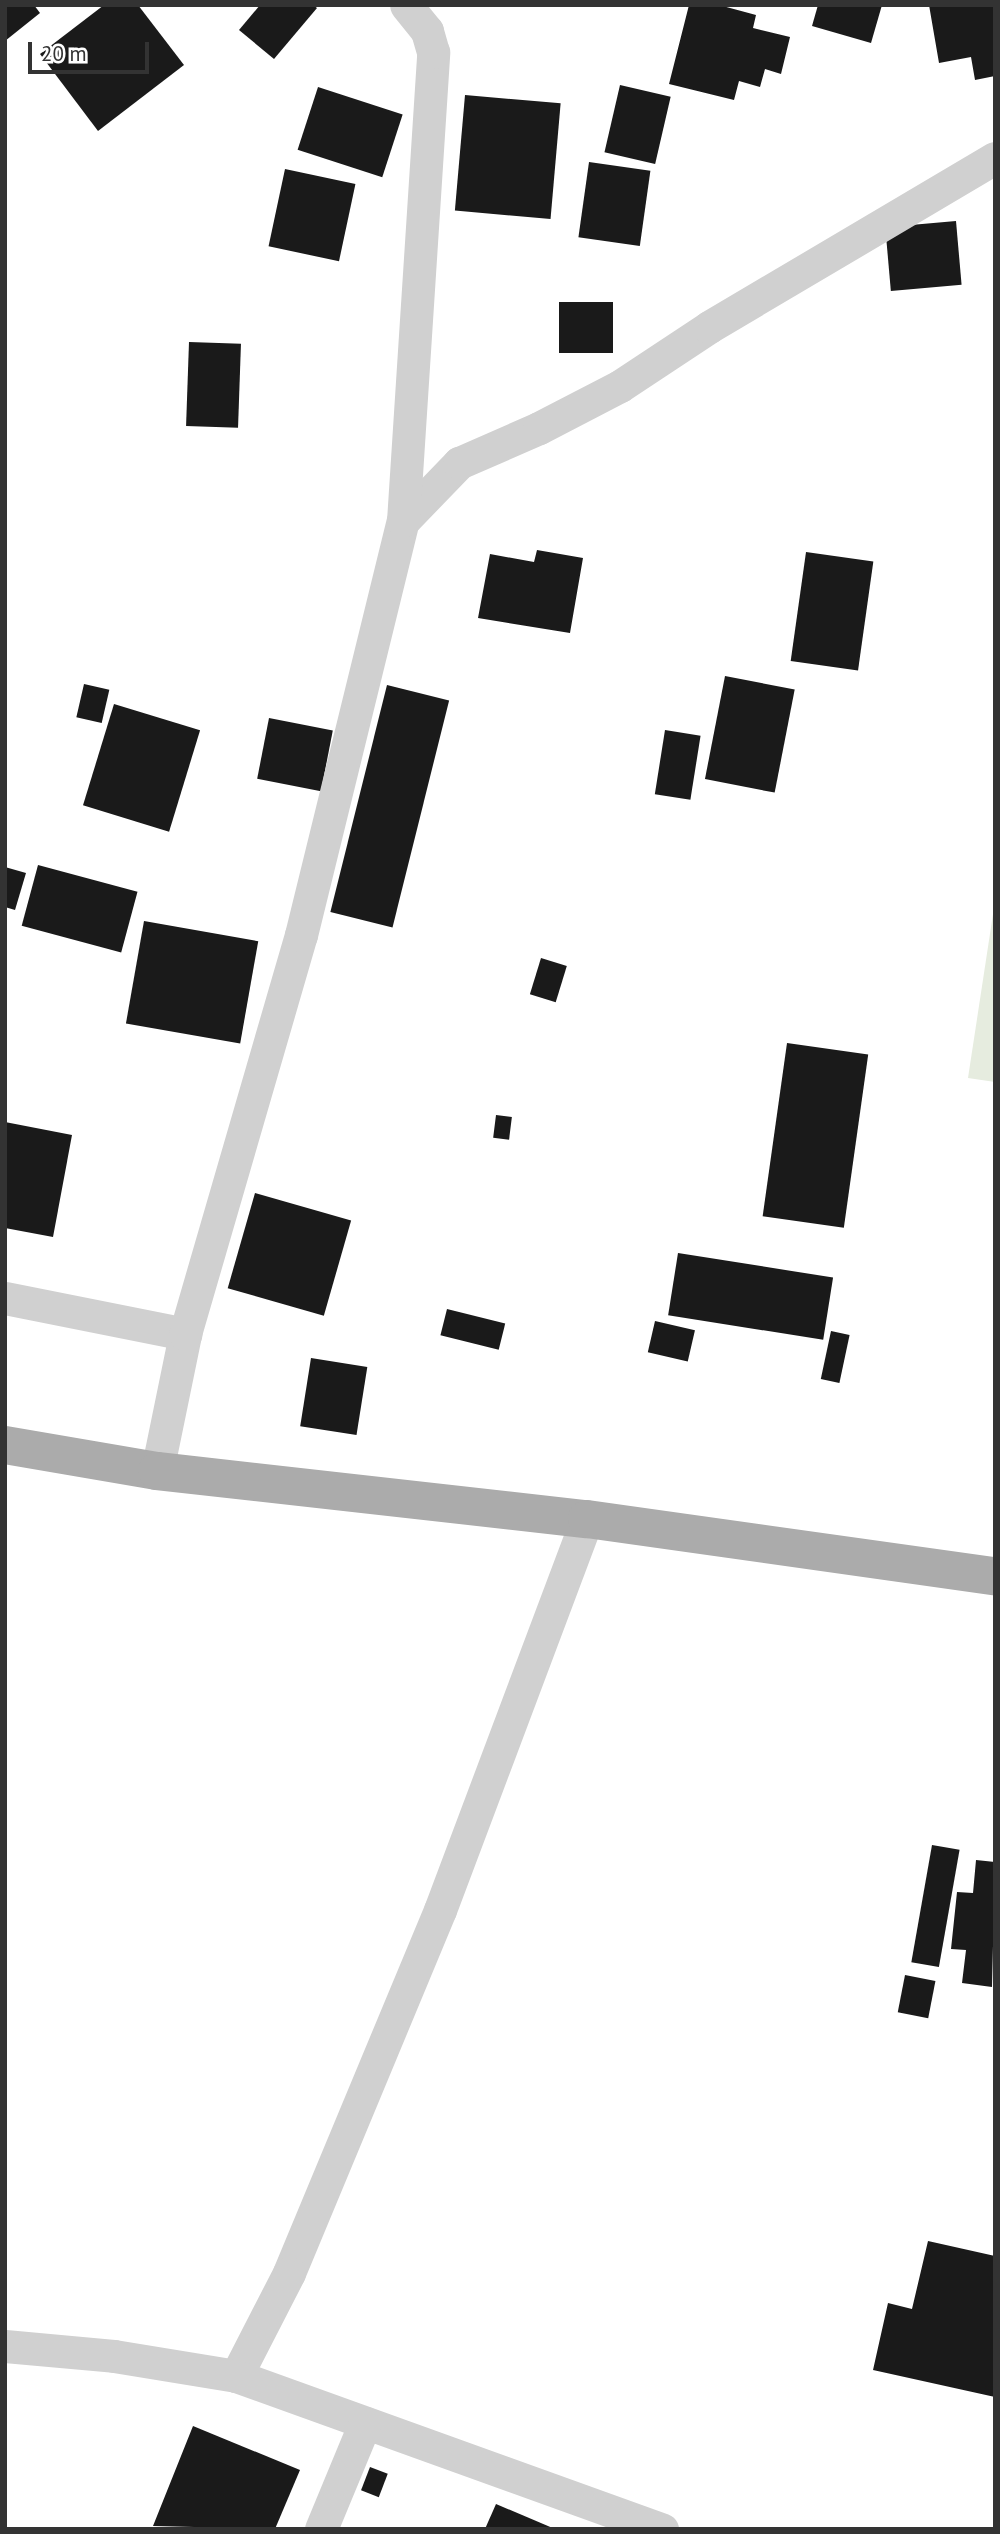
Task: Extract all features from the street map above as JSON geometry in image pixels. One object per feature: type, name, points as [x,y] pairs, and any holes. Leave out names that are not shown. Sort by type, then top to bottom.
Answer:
[{"type":"main road","points":[[5,1445],[158,1471],[587,1519],[995,1576]]},
{"type":"street","points":[[158,1471],[185,1334],[301,935],[403,521],[433,52],[427,31],[406,5]]},
{"type":"street","points":[[403,521],[459,463],[539,428],[620,386],[709,327],[995,158]]},
{"type":"street","points":[[5,1298],[185,1334]]},
{"type":"street","points":[[236,2376],[289,2273],[435,1923],[587,1519]]},
{"type":"street","points":[[5,2346],[114,2356],[236,2376],[662,2529]]},
{"type":"street","points":[[321,2529],[365,2423]]},
{"type":"shaded area","points":[[995,901],[995,1082],[968,1078]]},
{"type":"building","points":[[5,5],[34,5],[40,13],[5,41]]},
{"type":"building","points":[[104,5],[138,5],[184,65],[98,131],[40,54]]},
{"type":"building","points":[[260,5],[313,5],[317,8],[274,59],[239,30]]},
{"type":"building","points":[[689,5],[719,5],[756,15],[753,28],[790,37],[781,74],[765,69],[760,87],[739,81],[734,100],[669,84]]},
{"type":"building","points":[[818,5],[882,5],[871,43],[812,26]]},
{"type":"building","points":[[929,5],[995,5],[995,76],[975,80],[971,57],[939,63]]},
{"type":"building","points":[[620,85],[671,97],[655,164],[604,152]]},
{"type":"building","points":[[318,87],[403,115],[382,177],[298,150]]},
{"type":"building","points":[[465,95],[561,103],[551,219],[455,211]]},
{"type":"building","points":[[589,162],[650,171],[640,246],[578,237]]},
{"type":"building","points":[[285,169],[355,184],[339,261],[269,246]]},
{"type":"building","points":[[956,221],[962,285],[891,291],[885,227]]},
{"type":"building","points":[[559,302],[613,302],[613,353],[559,353]]},
{"type":"building","points":[[189,342],[241,344],[238,428],[186,426]]},
{"type":"building","points":[[537,550],[583,558],[570,633],[478,618],[490,554],[534,562]]},
{"type":"building","points":[[806,552],[873,561],[858,670],[791,661]]},
{"type":"building","points":[[725,676],[795,690],[775,793],[705,779]]},
{"type":"building","points":[[84,684],[109,690],[102,723],[76,717]]},
{"type":"building","points":[[387,685],[449,700],[392,928],[330,912]]},
{"type":"building","points":[[114,704],[200,730],[169,832],[83,805]]},
{"type":"building","points":[[269,718],[333,730],[321,791],[257,779]]},
{"type":"building","points":[[665,730],[701,736],[690,800],[655,794]]},
{"type":"building","points":[[38,865],[137,892],[121,953],[22,926]]},
{"type":"building","points":[[5,867],[26,873],[15,910],[5,907]]},
{"type":"building","points":[[144,921],[258,941],[240,1044],[126,1023]]},
{"type":"building","points":[[541,958],[567,966],[556,1002],[530,994]]},
{"type":"building","points":[[787,1043],[868,1054],[844,1228],[763,1216]]},
{"type":"building","points":[[496,1115],[512,1117],[509,1140],[493,1138]]},
{"type":"building","points":[[5,1122],[72,1135],[53,1237],[5,1228]]},
{"type":"building","points":[[255,1193],[351,1221],[324,1316],[228,1288]]},
{"type":"building","points":[[678,1253],[833,1278],[823,1340],[668,1315]]},
{"type":"building","points":[[447,1309],[505,1324],[499,1350],[440,1335]]},
{"type":"building","points":[[655,1321],[695,1330],[688,1361],[648,1352]]},
{"type":"building","points":[[831,1331],[850,1335],[839,1383],[821,1379]]},
{"type":"building","points":[[311,1358],[367,1367],[357,1435],[300,1426]]},
{"type":"building","points":[[932,1845],[960,1850],[939,1967],[911,1962]]},
{"type":"building","points":[[976,1860],[995,1862],[992,1987],[962,1983],[966,1950],[951,1949],[957,1892],[973,1893]]},
{"type":"building","points":[[905,1975],[935,1981],[928,2018],[898,2012]]},
{"type":"building","points":[[928,2241],[995,2256],[995,2397],[873,2370],[888,2303],[912,2309]]},
{"type":"building","points":[[193,2426],[300,2470],[275,2529],[153,2526]]},
{"type":"building","points":[[370,2467],[388,2474],[379,2497],[361,2490]]},
{"type":"building","points":[[496,2504],[555,2529],[485,2529]]}]
